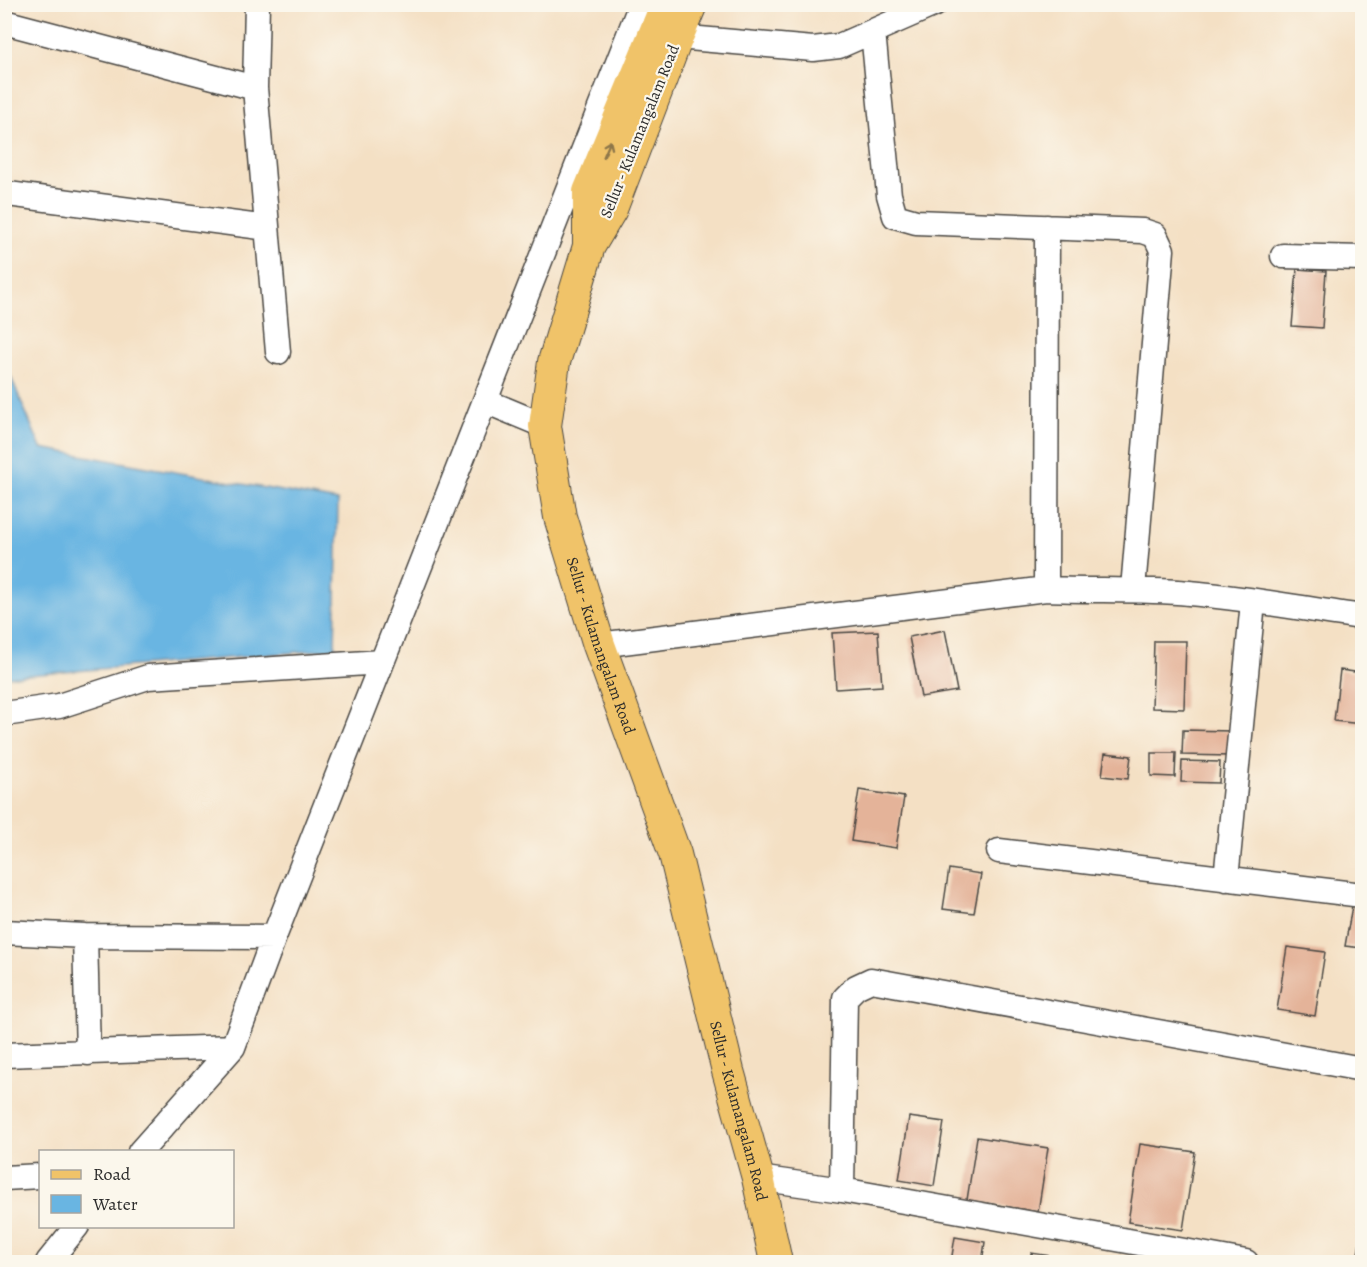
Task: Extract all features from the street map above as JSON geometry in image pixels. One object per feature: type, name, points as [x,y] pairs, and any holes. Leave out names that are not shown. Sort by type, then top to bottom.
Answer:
[{"type":"main road","name":"Sellur - Kulamangalam Road","points":[[692,4],[660,18],[589,192],[588,246],[554,362],[545,426],[560,517],[599,645],[675,854],[758,1178],[776,1263]]},
{"type":"street","points":[[257,4],[255,88],[279,352]]},
{"type":"street","points":[[142,1150],[233,1047],[485,401],[660,18],[813,49],[839,46],[935,4]]},
{"type":"street","points":[[4,22],[255,88]]},
{"type":"street","points":[[873,32],[889,195],[896,216],[916,222],[1143,231],[1155,235],[1162,250],[1133,589]]},
{"type":"street","points":[[8,194],[267,228]]},
{"type":"street","points":[[1046,589],[1047,227]]},
{"type":"street","points":[[1284,256],[1362,258]]},
{"type":"street","points":[[485,401],[545,426]]},
{"type":"street","points":[[599,645],[1046,589],[1093,591],[1133,589],[1191,593],[1362,616]]},
{"type":"street","points":[[1226,879],[1253,602]]},
{"type":"street","points":[[4,714],[59,706],[148,677],[382,662]]},
{"type":"street","points":[[999,851],[1362,896]]},
{"type":"street","points":[[4,932],[85,936],[274,937]]},
{"type":"street","points":[[85,936],[88,1053]]},
{"type":"street","points":[[842,1190],[845,998],[856,987],[871,980],[1362,1069]]},
{"type":"street","points":[[4,1055],[233,1047]]},
{"type":"street","points":[[4,1178],[39,1176]]},
{"type":"street","points":[[758,1178],[842,1190],[1246,1263]]},
{"type":"street","points":[[48,1263],[76,1228]]},
{"type":"water","points":[[4,361],[41,448],[338,501],[335,649],[5,677]]},
{"type":"building","points":[[1297,269],[1326,271],[1322,328],[1292,326]]},
{"type":"building","points":[[945,630],[957,691],[921,697],[909,637]]},
{"type":"building","points":[[878,631],[882,686],[836,689],[832,633]]},
{"type":"building","points":[[1154,641],[1186,641],[1184,709],[1152,708]]},
{"type":"building","points":[[1340,670],[1362,673],[1362,724],[1334,721]]},
{"type":"building","points":[[1183,730],[1232,731],[1231,756],[1182,755]]},
{"type":"building","points":[[1105,753],[1131,756],[1128,779],[1102,776]]},
{"type":"building","points":[[1151,753],[1176,753],[1175,777],[1151,776]]},
{"type":"building","points":[[1182,761],[1220,762],[1219,783],[1181,782]]},
{"type":"building","points":[[859,790],[904,797],[896,848],[851,841]]},
{"type":"building","points":[[949,869],[981,874],[974,913],[943,909]]},
{"type":"building","points":[[1352,906],[1362,908],[1362,948],[1345,946]]},
{"type":"building","points":[[1287,947],[1325,952],[1315,1016],[1277,1010]]},
{"type":"building","points":[[909,1117],[944,1122],[934,1186],[899,1180]]},
{"type":"building","points":[[977,1137],[1048,1148],[1038,1212],[967,1200]]},
{"type":"building","points":[[1140,1144],[1195,1152],[1183,1230],[1128,1222]]},
{"type":"building","points":[[955,1237],[985,1242],[982,1262],[951,1262]]},
{"type":"building","points":[[1362,1237],[1362,1255],[1358,1254]]},
{"type":"building","points":[[1031,1253],[1077,1260],[1076,1262],[1030,1262]]}]
